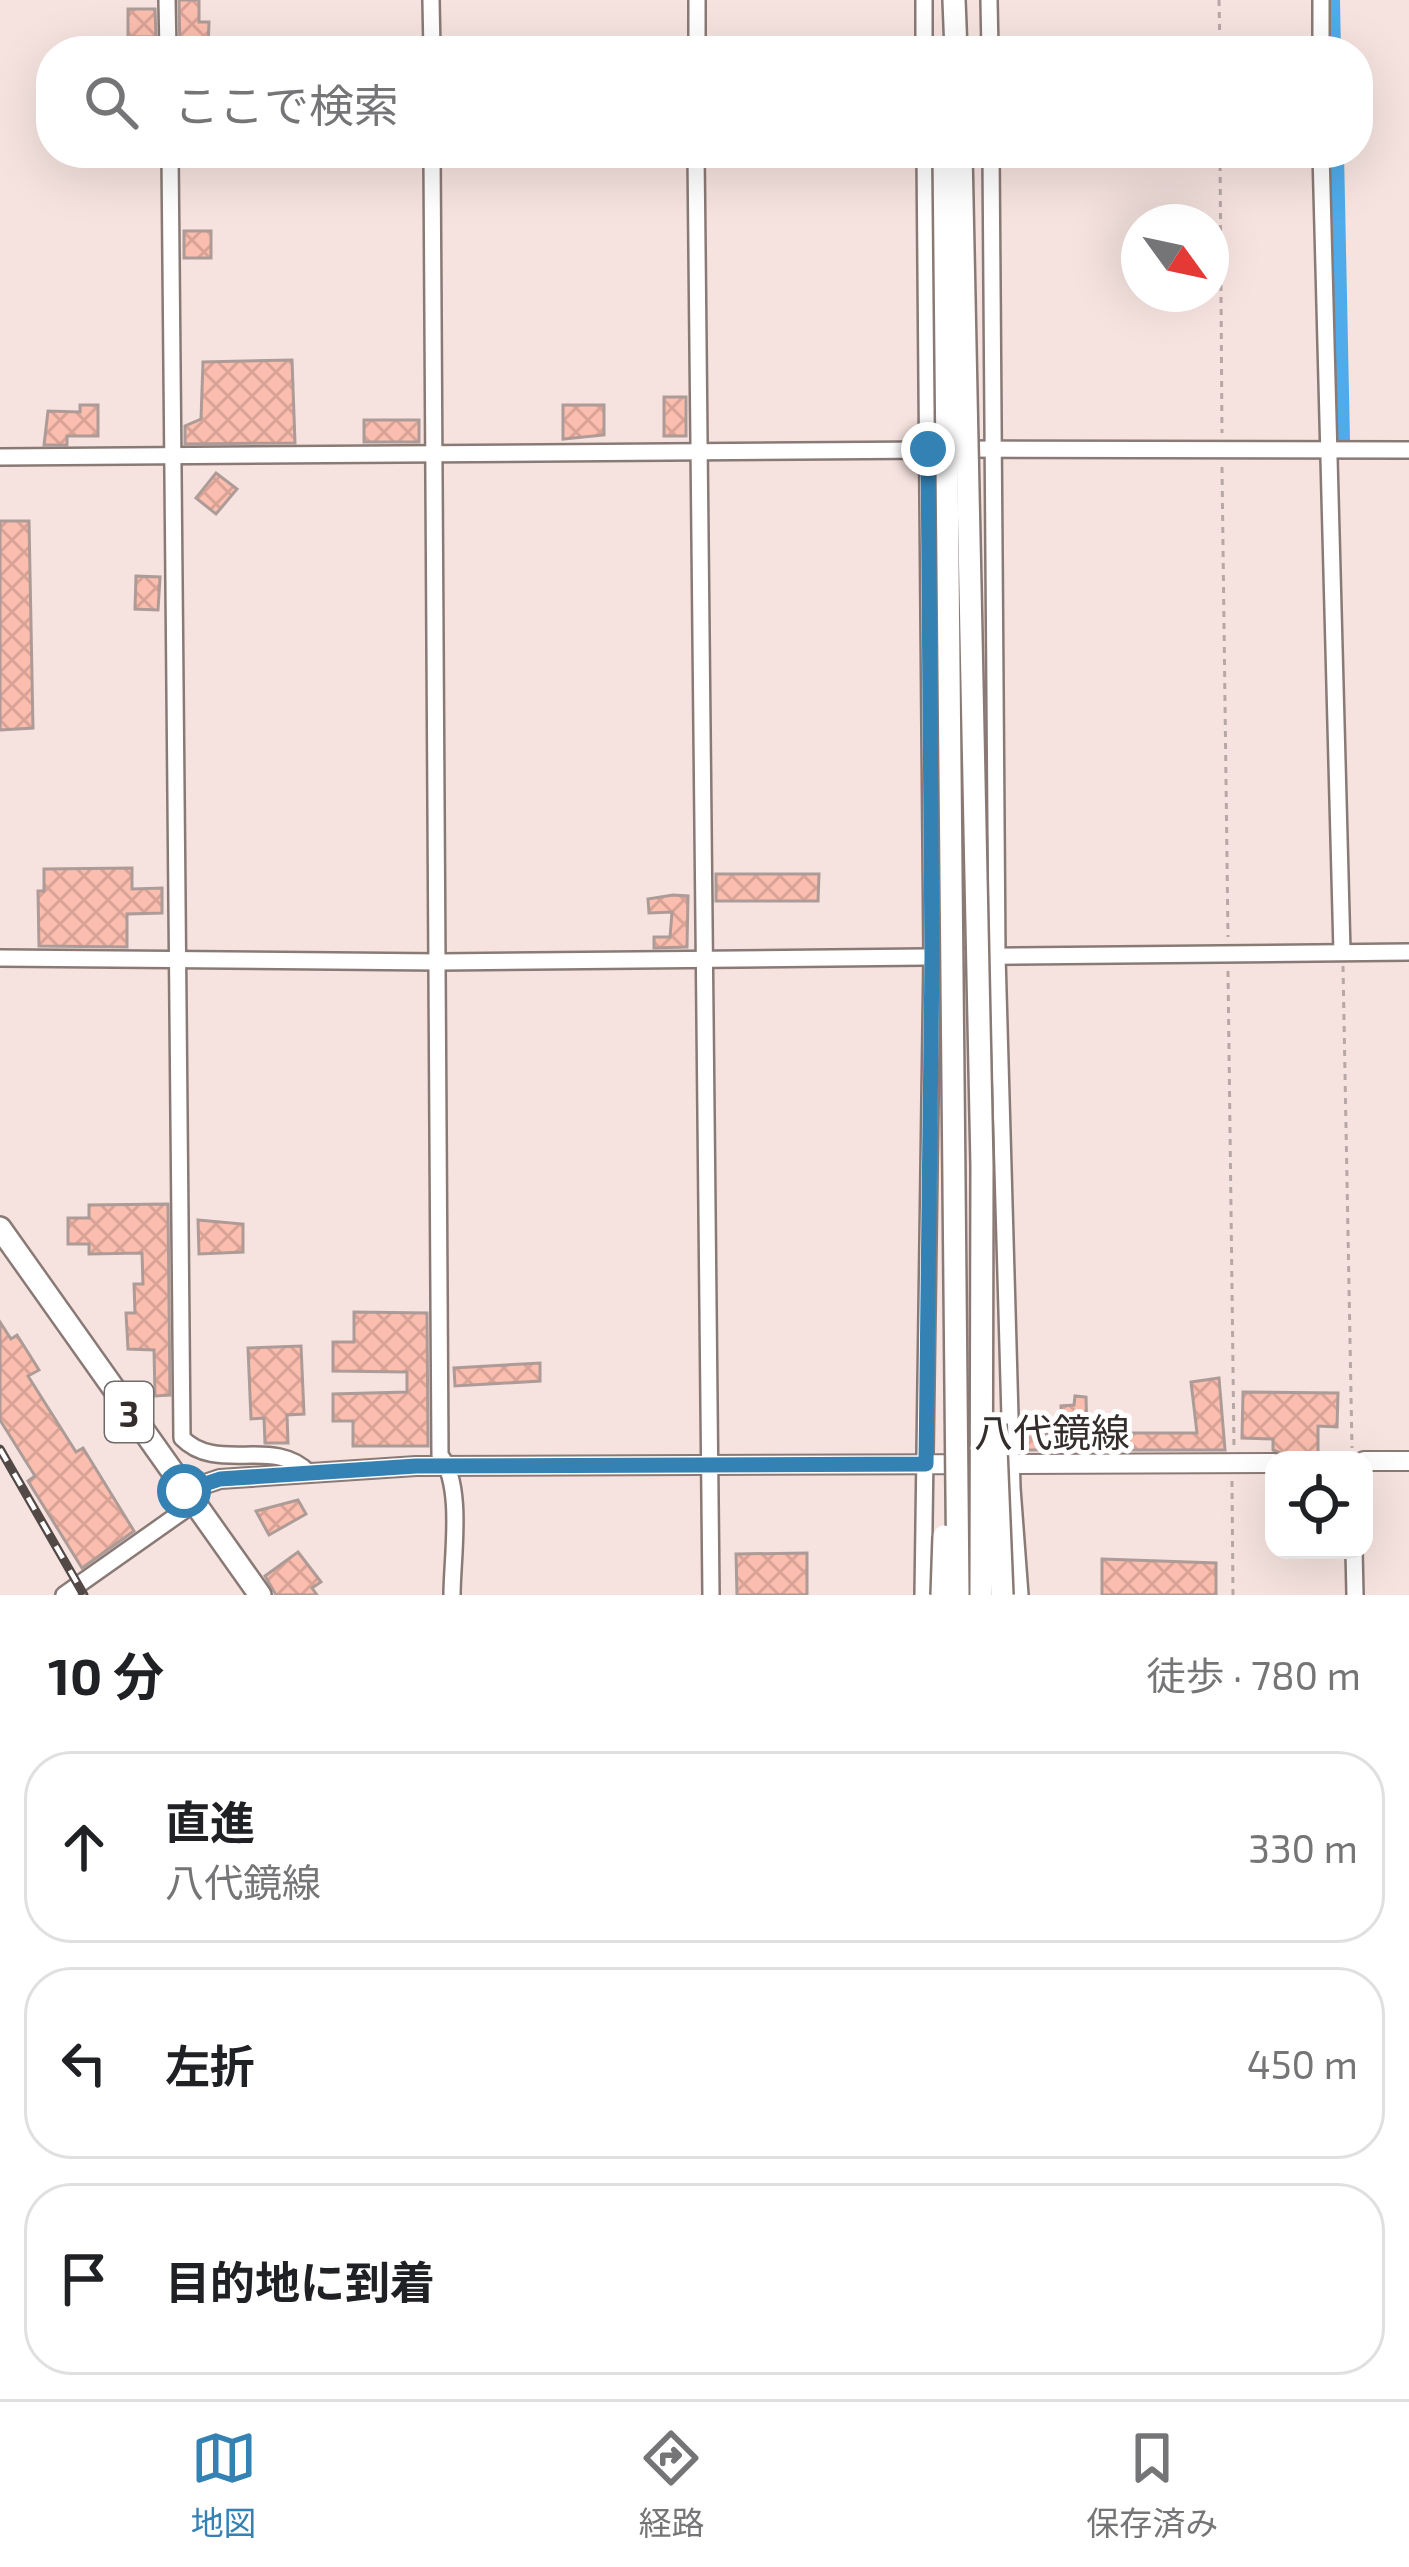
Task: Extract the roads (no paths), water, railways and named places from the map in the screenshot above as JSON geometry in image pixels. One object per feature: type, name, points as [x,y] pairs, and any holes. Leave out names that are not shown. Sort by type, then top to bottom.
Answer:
[{"type":"highway","points":[[944,36],[945,0]]},
{"type":"highway","points":[[954,0],[955,36]]},
{"type":"highway","points":[[944,168],[958,1595]]},
{"type":"highway","points":[[961,168],[982,1166],[981,1595]]},
{"type":"highway","points":[[982,1166],[991,1243],[1002,1595]]},
{"type":"highway","points":[[942,1595],[956,1206]]},
{"type":"highway","name":"3","points":[[0,1228],[260,1595]]},
{"type":"main road","points":[[1373,1461],[1409,1461]]},
{"type":"main road","name":"八代鏡線","points":[[189,1497],[220,1479],[449,1467],[1265,1463]]},
{"type":"street","points":[[167,0],[168,36]]},
{"type":"street","points":[[431,0],[432,36]]},
{"type":"street","points":[[697,0],[697,36]]},
{"type":"street","points":[[924,0],[924,36]]},
{"type":"street","points":[[989,0],[990,36]]},
{"type":"street","points":[[1321,0],[1321,36]]},
{"type":"street","points":[[170,168],[182,1438],[205,1454],[281,1455],[309,1473]]},
{"type":"street","points":[[432,168],[440,1455],[449,1467],[452,1595]]},
{"type":"street","points":[[697,168],[696,452],[711,1595]]},
{"type":"street","points":[[923,1595],[932,957],[925,168]]},
{"type":"street","points":[[991,168],[998,956],[1020,1595]]},
{"type":"street","points":[[1321,168],[1328,450],[1350,952]]},
{"type":"street","points":[[0,457],[1409,450]]},
{"type":"street","points":[[0,958],[440,962],[1409,952]]},
{"type":"street","points":[[64,1595],[189,1497]]},
{"type":"street","points":[[1354,1559],[1354,1595]]},
{"type":"waterway","points":[[1332,0],[1333,36]]},
{"type":"waterway","points":[[1336,168],[1342,441]]},
{"type":"railway","points":[[0,1449],[84,1595]]}]
